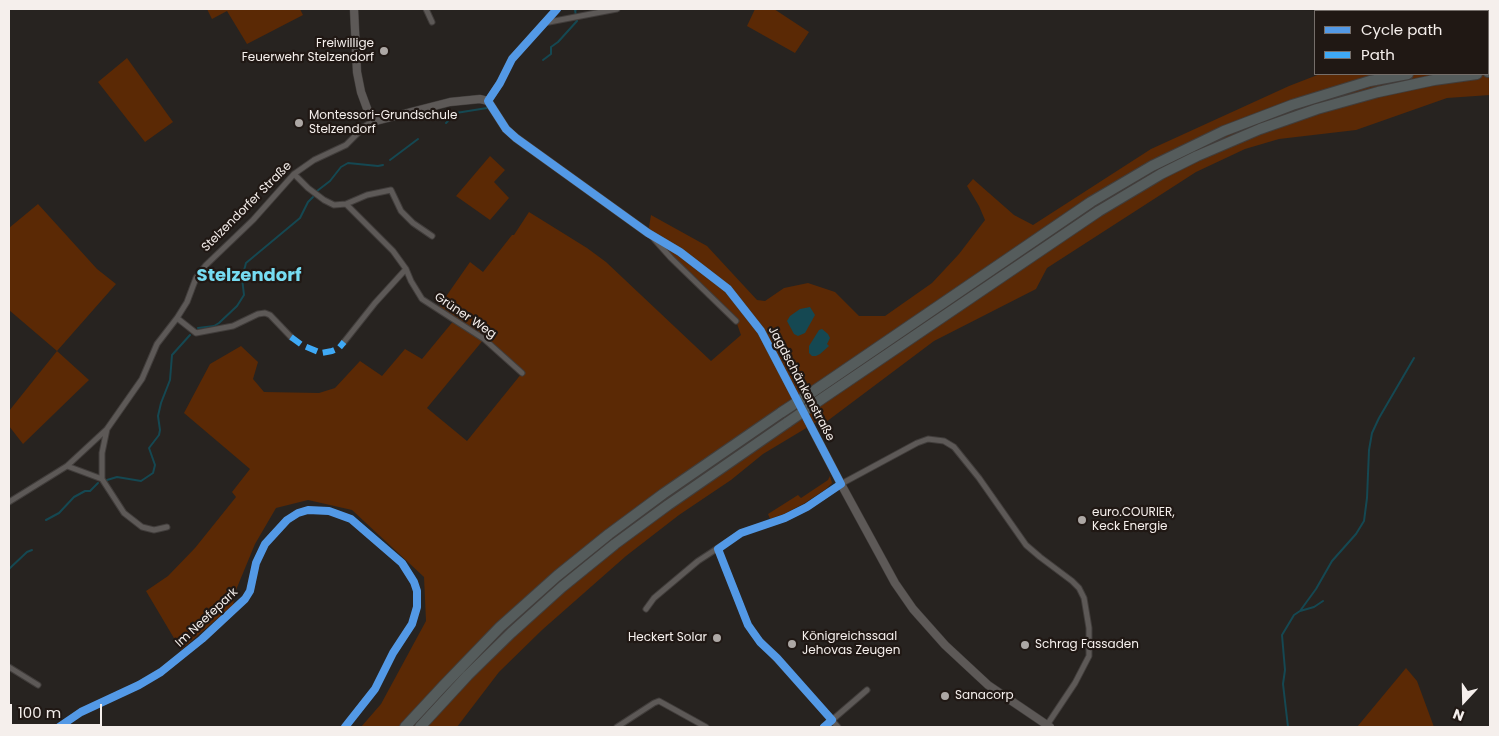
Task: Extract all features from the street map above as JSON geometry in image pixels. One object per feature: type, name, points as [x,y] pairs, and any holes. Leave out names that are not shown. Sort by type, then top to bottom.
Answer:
[{"type":"highway","points":[[405,727],[500,626],[609,534],[663,494],[782,412],[1013,254],[1126,180],[1224,131],[1322,95],[1370,81],[1403,75]]},
{"type":"highway","points":[[420,727],[468,675],[511,633],[615,544],[696,485],[1099,211],[1161,174],[1196,156],[1260,129],[1317,109],[1378,92],[1434,80],[1471,75]]},
{"type":"highway","points":[[428,727],[461,690],[468,675]]},
{"type":"highway","points":[[395,727],[418,713]]},
{"type":"main road","points":[[354,9],[357,72],[361,92],[372,122]]},
{"type":"main road","name":"Stelzendorfer Straße","points":[[372,122],[450,102],[480,99],[488,101]]},
{"type":"main road","name":"Jagdschänkenstraße","points":[[488,101],[506,130],[516,138],[648,233],[680,252],[728,289],[761,331],[895,583],[913,609],[934,633],[988,684],[1049,726]]},
{"type":"street","points":[[426,9],[432,22]]},
{"type":"street","points":[[488,101],[512,59],[557,9]]},
{"type":"street","points":[[544,23],[617,9]]},
{"type":"street","name":"Stelzendorfer Straße","points":[[9,502],[67,466],[107,429],[142,379],[157,344],[187,302],[196,278],[206,265],[254,220],[294,174],[314,160],[346,145],[365,126],[372,122]]},
{"type":"street","points":[[294,174],[308,188],[334,205],[346,204],[367,195],[391,190],[401,211],[413,223],[432,236]]},
{"type":"street","name":"Grüner Weg","points":[[346,204],[372,229],[406,269],[411,282],[422,299],[484,339],[522,372]]},
{"type":"street","name":"Jagdschänkenstraße","points":[[648,233],[736,321]]},
{"type":"street","points":[[344,342],[374,303],[406,269]]},
{"type":"street","points":[[177,318],[196,333],[233,326],[258,314],[265,313],[270,314],[291,337]]},
{"type":"street","points":[[107,429],[102,453],[102,479],[124,513],[142,527],[154,530],[167,526]]},
{"type":"street","name":"Jagdschänkenstraße","points":[[646,609],[654,598],[698,561],[741,533],[785,518],[807,507],[841,484],[917,443],[928,439],[944,441],[954,447],[962,457],[1026,545],[1079,588],[1084,598],[1090,644],[1089,656],[1049,726]]},
{"type":"street","points":[[67,466],[102,479]]},
{"type":"street","name":"Im Neefepark","points":[[59,727],[81,712],[139,685],[174,664],[246,599],[260,554],[265,544],[277,530],[298,513],[314,510],[329,511],[351,519],[402,563],[414,582],[417,592],[417,607],[412,624],[393,653],[375,689],[345,727]]},
{"type":"street","points":[[718,549],[753,634],[838,727]]},
{"type":"street","points":[[9,667],[38,685]]},
{"type":"street","points":[[824,727],[867,690]]},
{"type":"street","points":[[617,727],[654,702],[659,701],[706,727]]},
{"type":"shaded area","points":[[207,9],[300,9],[303,15],[247,44],[227,11],[212,19]]},
{"type":"shaded area","points":[[755,9],[774,9],[809,32],[795,53],[747,26]]},
{"type":"shaded area","points":[[1490,42],[1490,95],[1447,98],[1356,130],[1279,139],[1245,149],[1196,172],[1047,268],[1036,289],[934,341],[826,422],[823,418],[763,454],[731,480],[679,515],[626,556],[542,630],[499,672],[457,727],[361,727],[381,704],[426,621],[424,577],[352,510],[308,500],[276,508],[255,544],[236,590],[233,605],[181,650],[146,591],[168,576],[195,548],[236,497],[232,492],[250,469],[184,413],[210,364],[241,346],[258,362],[253,379],[264,392],[319,393],[335,388],[360,361],[382,376],[405,349],[422,359],[455,319],[438,308],[470,262],[483,272],[512,235],[514,235],[529,212],[606,262],[711,361],[741,335],[736,321],[648,233],[651,215],[707,246],[757,300],[765,301],[784,288],[808,283],[835,292],[859,316],[885,316],[932,283],[959,254],[985,220],[967,186],[973,179],[1014,215],[1033,225],[1151,149],[1317,75],[1489,75]],"holes":[[[484,339],[522,373],[467,441],[427,408]]]},
{"type":"shaded area","points":[[127,58],[173,122],[145,142],[98,82]]},
{"type":"shaded area","points":[[490,156],[505,170],[494,182],[509,198],[490,220],[456,196]]},
{"type":"shaded area","points":[[38,204],[97,269],[116,284],[57,351],[9,310],[9,228]]},
{"type":"shaded area","points":[[57,351],[89,380],[23,444],[9,426],[9,411]]},
{"type":"shaded area","points":[[830,476],[832,483],[826,489],[805,503],[770,519],[768,514],[798,495],[801,498],[828,480]]},
{"type":"shaded area","points":[[1406,668],[1417,681],[1434,727],[1357,727]]},
{"type":"water","points":[[810,307],[815,315],[805,333],[798,336],[794,334],[787,321],[790,316],[800,309]]},
{"type":"water","points":[[822,329],[830,338],[827,344],[829,346],[820,354],[812,356],[809,353],[809,346],[819,330]]},
{"type":"waterway","points":[[543,60],[551,54],[551,47],[577,21],[575,10],[577,9]]},
{"type":"waterway","points":[[446,123],[456,113],[487,108]]},
{"type":"waterway","points":[[390,160],[418,139]]},
{"type":"waterway","points":[[317,191],[330,181],[341,167],[348,163],[383,165]]},
{"type":"waterway","points":[[198,328],[214,326],[237,306],[244,295],[242,278],[246,263],[300,218],[308,202],[313,197]]},
{"type":"waterway","points":[[107,480],[117,477],[141,481],[153,473],[155,465],[149,448],[159,435],[158,416],[170,380],[172,355],[190,335]]},
{"type":"waterway","points":[[1288,727],[1283,684],[1285,670],[1282,635],[1294,615],[1300,611],[1316,589],[1332,561],[1356,534],[1364,521],[1372,433],[1414,358]]},
{"type":"waterway","points":[[46,520],[59,513],[74,497],[85,491],[90,491],[98,483]]},
{"type":"waterway","points":[[9,569],[27,552],[32,550]]},
{"type":"waterway","points":[[1300,611],[1314,607],[1323,601]]},
{"type":"marked path","points":[[291,337],[302,345],[321,353],[339,348],[344,342]]},
{"type":"cycle path","points":[[557,9],[512,59],[488,101],[506,129],[516,138],[648,233],[680,252],[728,289],[761,331],[841,484],[807,507],[785,518],[741,533],[718,549],[748,625],[760,642],[777,658],[832,720],[824,727]]},
{"type":"cycle path","points":[[59,727],[81,712],[139,685],[161,672],[202,639],[245,599],[250,591],[256,563],[265,544],[287,520],[298,513],[308,510],[329,511],[351,519],[402,563],[414,582],[417,591],[417,607],[412,624],[393,653],[375,689],[345,727]]},
{"type":"place","name":"Freiwillige Feuerwehr Stelzendorf","points":[[384,51]]},
{"type":"place","name":"Montessori-Grundschule Stelzendorf","points":[[299,123]]},
{"type":"place","name":"euro.COURIER, Keck Energie","points":[[1082,520]]},
{"type":"place","name":"Heckert Solar","points":[[717,638]]},
{"type":"place","name":"Königreichssaal Jehovas Zeugen","points":[[792,644]]},
{"type":"place","name":"Schrag Fassaden","points":[[1025,645]]},
{"type":"place","name":"Sanacorp","points":[[945,696]]},
{"type":"district","name":"Stelzendorf","points":[[249,276]]}]
